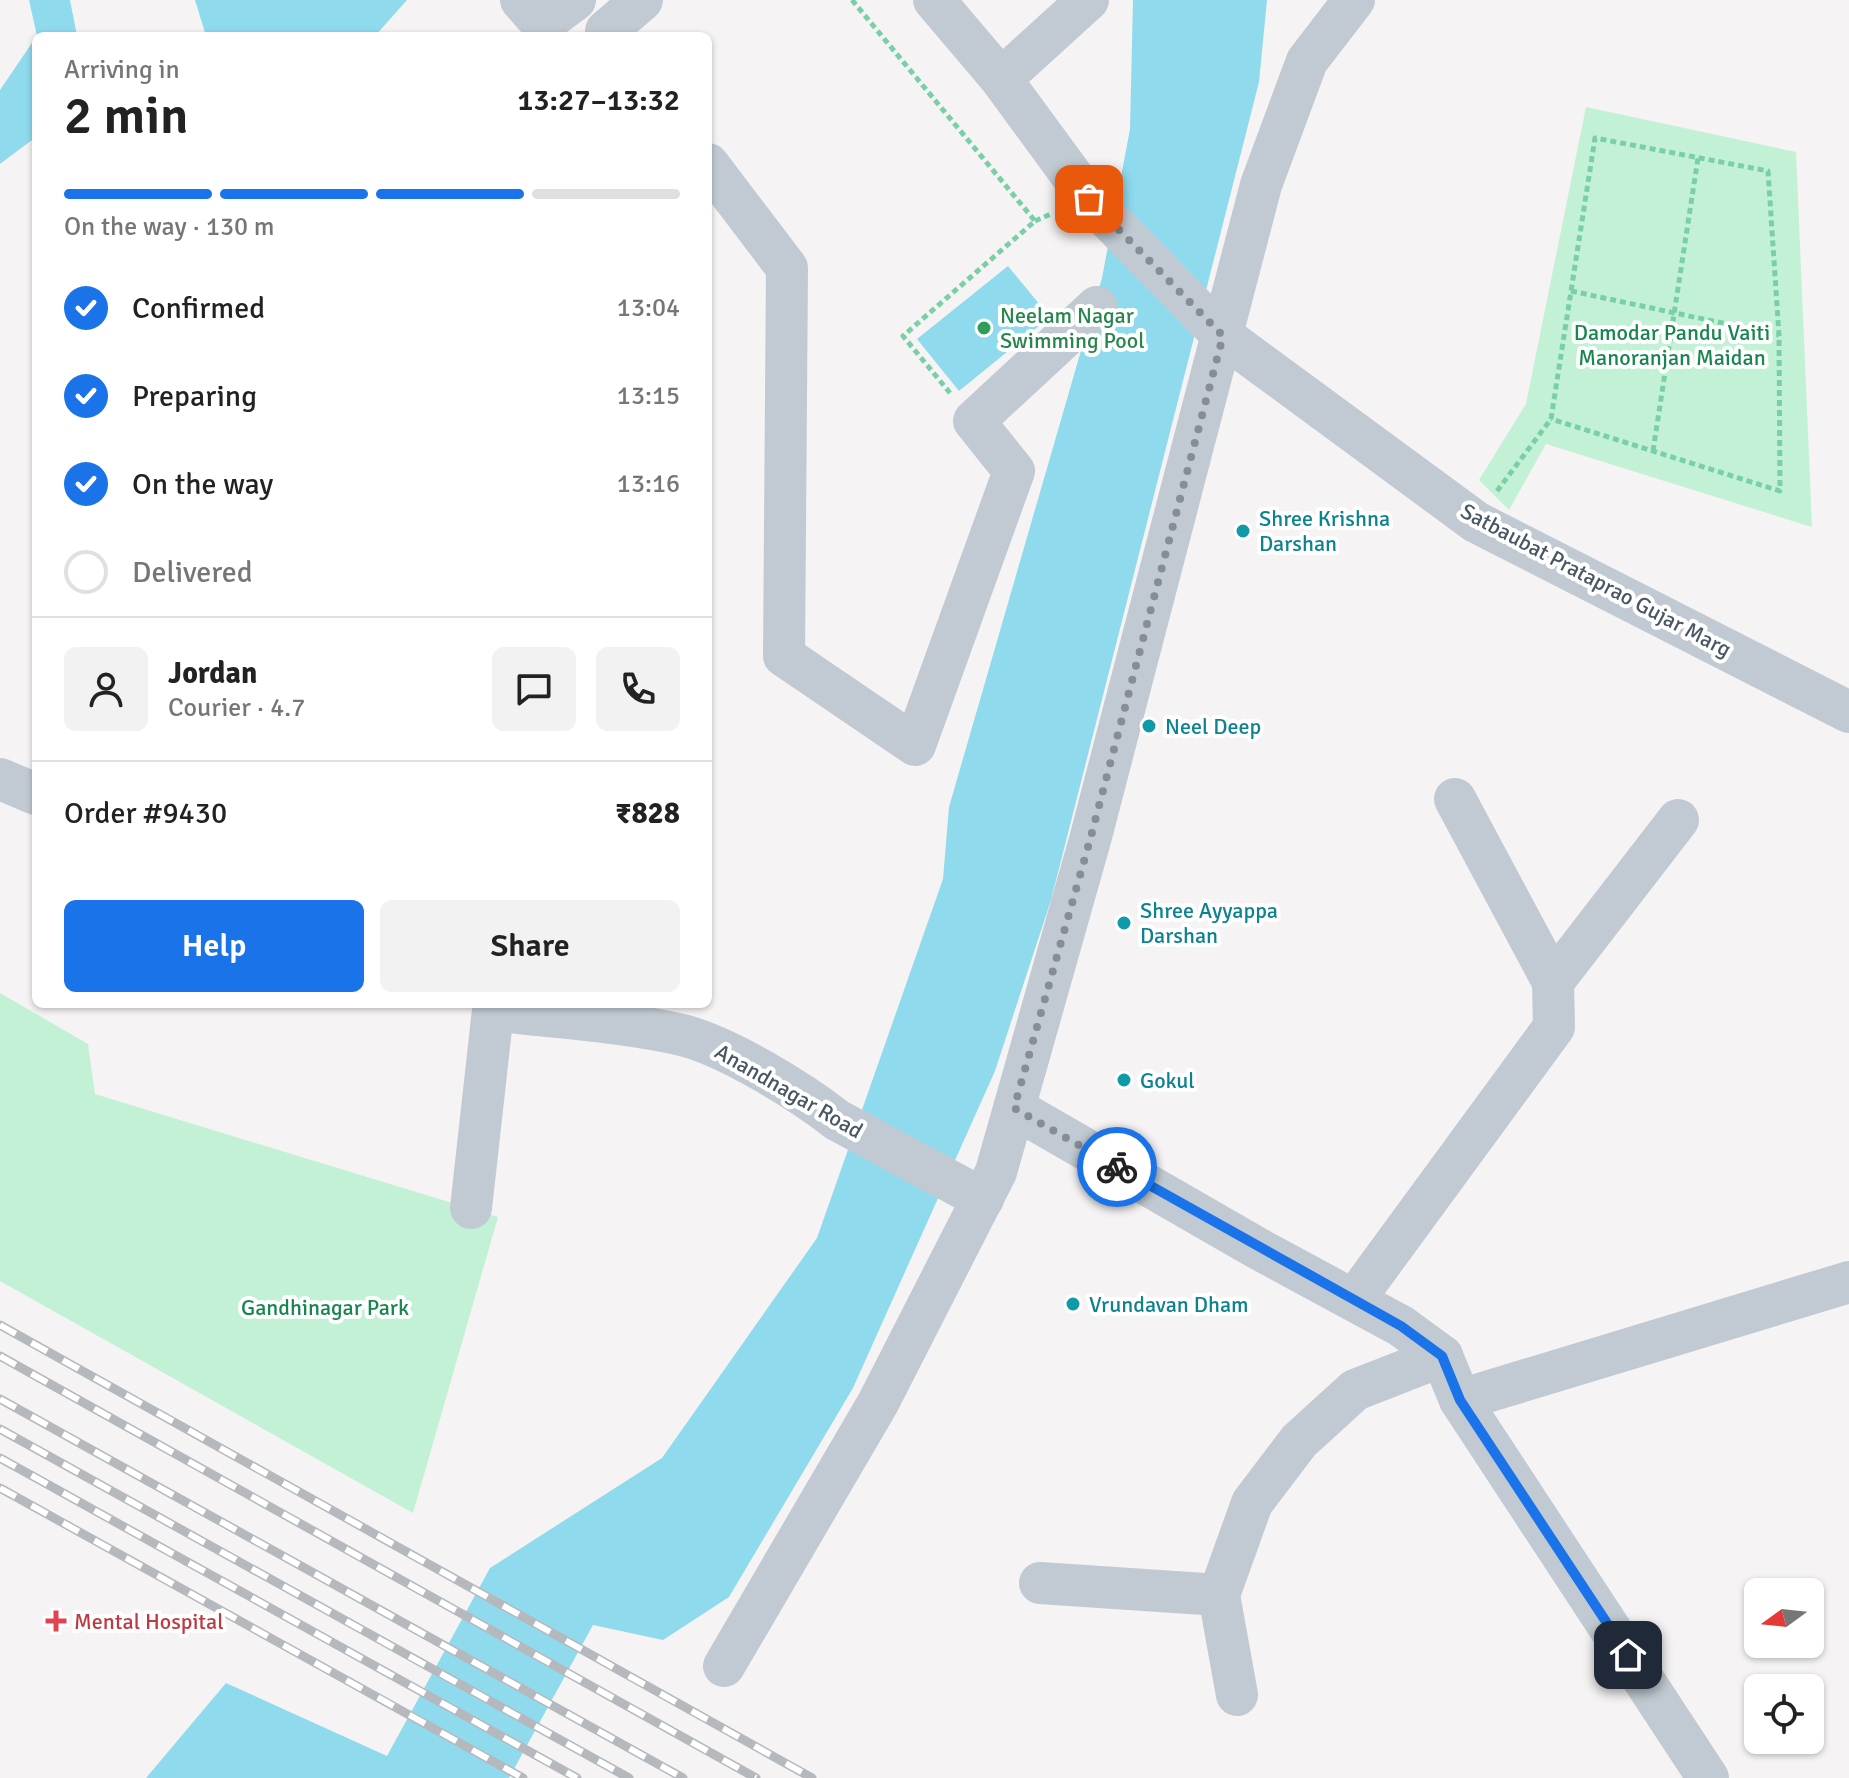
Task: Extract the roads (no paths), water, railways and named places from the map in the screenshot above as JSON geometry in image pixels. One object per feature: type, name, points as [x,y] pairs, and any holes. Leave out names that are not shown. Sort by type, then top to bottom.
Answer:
[{"type":"street","points":[[521,0],[536,17],[548,20],[575,0]]},
{"type":"street","points":[[607,32],[642,0]]},
{"type":"street","name":"Satbaubat Prataprao Gujar Marg","points":[[934,0],[1001,79],[1089,199],[1212,325],[1476,522],[1849,712]]},
{"type":"street","points":[[1001,79],[1088,0]]},
{"type":"street","points":[[724,1666],[878,1403],[973,1178],[1014,1108],[1090,840],[1212,325],[1307,61],[1354,0]]},
{"type":"street","points":[[712,169],[787,268],[784,656],[915,745],[1014,471],[974,421],[1097,307]]},
{"type":"street","points":[[0,779],[32,792]]},
{"type":"street","points":[[1354,1300],[1554,1027],[1553,982],[1455,799]]},
{"type":"street","points":[[1553,982],[1678,820]]},
{"type":"street","points":[[471,1208],[493,1008]]},
{"type":"street","name":"Anandnagar Road","points":[[500,1008],[682,1035],[715,1047],[827,1112],[848,1098],[973,1178]]},
{"type":"street","points":[[1014,1108],[1401,1326],[1442,1356],[1460,1400],[1708,1778]]},
{"type":"street","points":[[1460,1400],[1849,1282]]},
{"type":"street","points":[[1237,1695],[1219,1595],[1252,1503],[1299,1441],[1355,1390],[1442,1356]]},
{"type":"street","points":[[1040,1583],[1219,1595]]},
{"type":"water","points":[[29,0],[70,0],[76,32],[36,32]]},
{"type":"water","points":[[195,0],[407,0],[379,32],[205,32]]},
{"type":"water","points":[[1133,0],[1267,0],[1259,82],[1051,900],[995,1071],[853,1388],[729,1597],[663,1640],[593,1625],[509,1778],[146,1778],[226,1683],[387,1756],[490,1568],[662,1458],[817,1238],[943,879],[949,807],[1102,278],[1130,129]]},
{"type":"water","points":[[32,43],[32,140],[0,164],[0,90]]},
{"type":"water","name":"Neelam Nagar Swimming Pool","points":[[1008,266],[1050,317],[959,391],[917,339]]},
{"type":"railway","points":[[0,1325],[812,1778]]},
{"type":"railway","points":[[0,1356],[756,1778]]},
{"type":"railway","points":[[0,1399],[683,1778]]},
{"type":"railway","points":[[0,1429],[629,1778]]},
{"type":"railway","points":[[0,1458],[577,1778]]},
{"type":"railway","points":[[0,1488],[523,1778]]},
{"type":"place","name":"Neelam Nagar Swimming Pool","points":[[984,328]]},
{"type":"place","name":"Shree Krishna Darshan","points":[[1243,531]]},
{"type":"place","name":"Neel Deep","points":[[1149,726]]},
{"type":"place","name":"Shree Ayyappa Darshan","points":[[1124,923]]},
{"type":"place","name":"Gokul","points":[[1124,1080]]},
{"type":"place","name":"Vrundavan Dham","points":[[1073,1304]]},
{"type":"place","name":"Mental Hospital","points":[[56,1621]]},
{"type":"park label","name":"Damodar Pandu Vaiti Manoranjan Maidan","points":[[1672,344]]},
{"type":"park label","name":"Gandhinagar Park","points":[[325,1307]]}]
